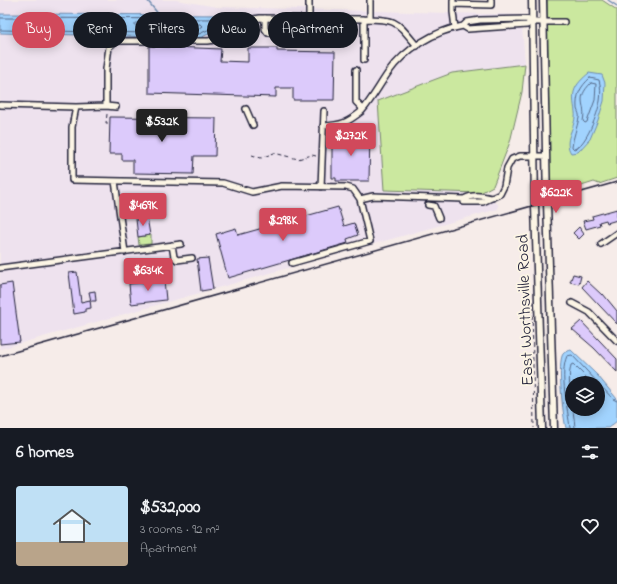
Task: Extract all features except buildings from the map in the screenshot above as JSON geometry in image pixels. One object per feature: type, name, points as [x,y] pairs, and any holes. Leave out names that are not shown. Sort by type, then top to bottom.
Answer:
[{"type":"main road","name":"East Worthsville Road","points":[[532,0],[531,22],[535,206],[542,428]]},
{"type":"main road","name":"East Worthsville Road","points":[[543,0],[554,428]]},
{"type":"street","points":[[309,0],[310,12]]},
{"type":"street","points":[[370,0],[370,19]]},
{"type":"street","points":[[455,28],[453,2],[472,2],[491,5],[491,0]]},
{"type":"street","points":[[265,18],[265,29],[268,33]]},
{"type":"street","points":[[106,106],[106,69],[109,47],[116,41],[208,41],[234,37],[247,20],[268,18]]},
{"type":"street","points":[[358,19],[394,21],[417,46]]},
{"type":"street","points":[[364,19],[364,60]]},
{"type":"street","points":[[323,126],[344,124],[362,111],[389,72],[417,46],[433,36],[463,26],[467,22],[491,19],[527,19],[531,22],[564,22]]},
{"type":"street","points":[[356,70],[356,102],[361,107],[362,111]]},
{"type":"street","points":[[0,105],[116,107]]},
{"type":"street","points":[[76,107],[72,127],[72,180],[223,183],[252,192],[277,186],[353,189],[360,199],[370,241],[292,263]]},
{"type":"street","points":[[246,109],[253,125]]},
{"type":"street","points":[[321,187],[324,111]]},
{"type":"street","points":[[360,199],[373,196],[464,200],[470,196],[492,198],[496,197],[503,190],[507,168],[512,159],[516,157],[546,156]]},
{"type":"street","points":[[115,181],[125,252]]},
{"type":"street","points":[[428,205],[434,206],[439,218]]},
{"type":"street","points":[[601,244],[617,232]]},
{"type":"street","points":[[0,268],[181,244]]},
{"type":"street","points":[[172,245],[174,258],[177,260],[192,258]]},
{"type":"street","points":[[572,303],[589,312],[617,341]]},
{"type":"path","points":[[107,114],[106,123],[110,123]]},
{"type":"path","points":[[252,155],[261,158],[274,153],[298,159],[312,155],[322,157]]},
{"type":"shaded area","points":[[0,0],[176,0],[217,7],[521,15],[525,64],[452,73],[385,190],[480,193],[498,204],[498,209],[0,349]]},
{"type":"green space","points":[[547,0],[602,0],[617,10],[617,178],[599,184],[594,182],[550,196]]},
{"type":"green space","points":[[525,64],[522,92],[510,142],[493,186],[480,193],[384,190],[378,101],[452,73]]},
{"type":"green space","points":[[151,235],[151,244],[139,245],[138,237]]},
{"type":"water","points":[[0,14],[12,14],[12,33],[0,33]]},
{"type":"water","points":[[65,14],[73,14],[73,35],[65,35]]},
{"type":"water","points":[[127,15],[135,15],[135,36],[127,36]]},
{"type":"water","points":[[199,15],[207,15],[207,35],[200,38]]},
{"type":"water","points":[[589,73],[602,75],[605,83],[604,101],[590,139],[578,152],[571,153],[568,140],[575,117],[573,99],[574,92],[578,84]]},
{"type":"water","points":[[571,350],[598,376],[565,376],[565,416],[605,416],[605,384],[617,399],[617,421],[608,428],[566,428],[562,402],[561,359],[563,354]]},
{"type":"waterway","points":[[147,0],[157,12]]},
{"type":"waterway","points":[[608,0],[617,6]]},
{"type":"railway","points":[[0,356],[617,182]]}]
